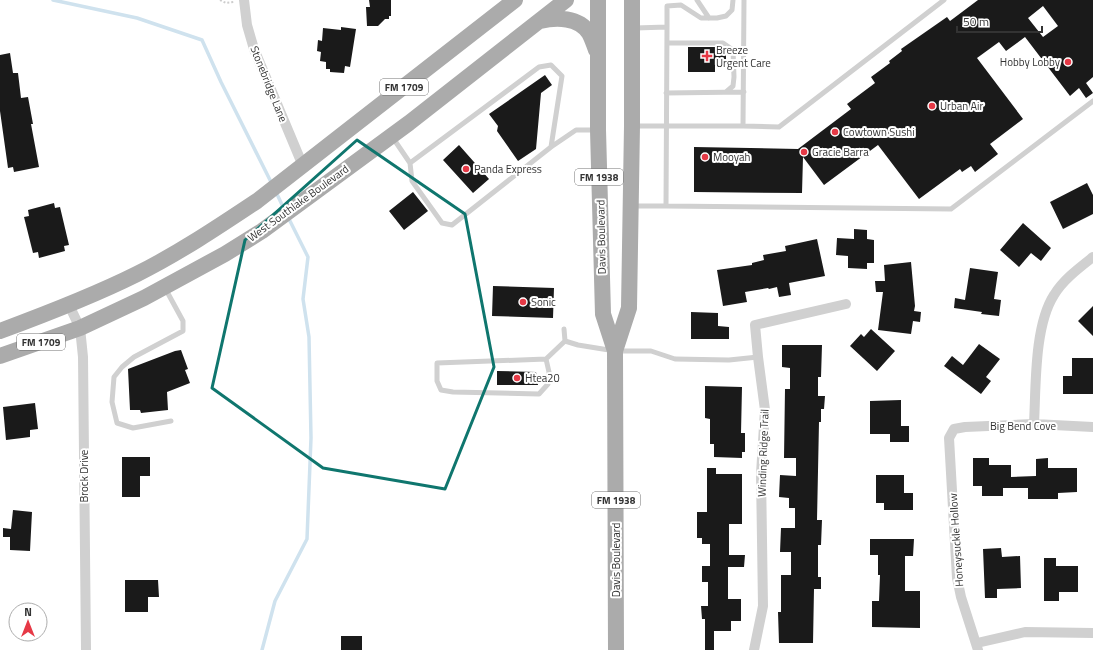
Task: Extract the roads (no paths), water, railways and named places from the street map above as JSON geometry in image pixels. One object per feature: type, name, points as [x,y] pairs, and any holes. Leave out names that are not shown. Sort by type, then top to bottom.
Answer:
[{"type":"main road","name":"FM 1709","points":[[0,331],[70,305],[137,274],[179,251],[257,201],[515,0]]},
{"type":"main road","name":"West Southlake Boulevard","points":[[1,353],[80,328],[164,288],[226,254],[262,231],[392,136],[566,0]]},
{"type":"main road","name":"Davis Boulevard","points":[[598,0],[598,130],[603,314],[615,351],[616,650]]},
{"type":"main road","name":"Davis Boulevard","points":[[615,351],[629,308],[632,126],[632,0]]},
{"type":"main road","points":[[538,21],[552,18],[565,19],[578,23],[588,32],[598,54]]},
{"type":"street","name":"Stonebridge Lane","points":[[244,1],[247,24],[254,49],[298,169]]},
{"type":"street","points":[[1034,424],[1038,354],[1042,324],[1054,295],[1073,273],[1093,257]]},
{"type":"street","name":"Winding Ridge Trail","points":[[754,650],[763,606],[761,474],[765,410],[755,325],[846,304]]},
{"type":"street","name":"Brock Drive","points":[[70,305],[80,328],[83,357],[86,650]]},
{"type":"street","name":"Big Bend Cove","points":[[954,429],[1034,424],[1093,427]]},
{"type":"street","name":"Honeysuckle Hollow","points":[[954,429],[949,438],[957,578],[961,597],[977,647]]},
{"type":"street","points":[[977,647],[1025,632],[1093,633]]},
{"type":"lane","points":[[697,0],[709,18]]},
{"type":"lane","points":[[666,206],[667,6],[681,5],[701,18],[717,18],[726,16],[732,10],[733,0]]},
{"type":"lane","points":[[743,126],[744,0]]},
{"type":"lane","points":[[632,126],[779,127],[944,0]]},
{"type":"lane","points":[[632,28],[667,27]]},
{"type":"lane","points":[[667,43],[723,43],[733,50],[733,86],[726,92]]},
{"type":"lane","points":[[410,163],[539,67],[551,65],[562,76],[551,147]]},
{"type":"lane","points":[[666,93],[744,92]]},
{"type":"lane","points":[[631,206],[951,209],[1093,100]]},
{"type":"lane","points":[[392,136],[410,163],[412,181],[442,223],[452,225],[551,147],[576,130],[598,130]]},
{"type":"lane","points":[[164,288],[183,321],[183,331],[134,357],[122,367],[114,378],[112,402],[117,423],[133,428],[171,421]]},
{"type":"lane","points":[[564,329],[566,341]]},
{"type":"lane","points":[[566,341],[578,345],[615,351],[651,351],[675,359],[729,360],[758,357]]},
{"type":"lane","points":[[546,359],[548,384],[539,394],[453,392],[441,390],[437,382],[437,363],[546,359],[566,341]]},
{"type":"waterway","points":[[53,0],[137,18],[202,40],[221,82],[272,184]]},
{"type":"waterway","points":[[276,192],[284,209]]},
{"type":"waterway","points":[[262,650],[275,601],[307,539],[311,438],[309,337],[303,299],[308,257],[288,217]]},
{"type":"place","name":"Breeze Urgent Care","points":[[707,56]]},
{"type":"place","name":"Hobby Lobby","points":[[1068,62]]},
{"type":"place","name":"Urban Air","points":[[932,106]]},
{"type":"place","name":"Cowtown Sushi","points":[[835,132]]},
{"type":"place","name":"Gracie Barra","points":[[804,152]]},
{"type":"place","name":"Mooyah","points":[[705,157]]},
{"type":"place","name":"Panda Express","points":[[466,169]]},
{"type":"place","name":"Sonic","points":[[523,302]]},
{"type":"place","name":"Htea20","points":[[517,378]]}]
